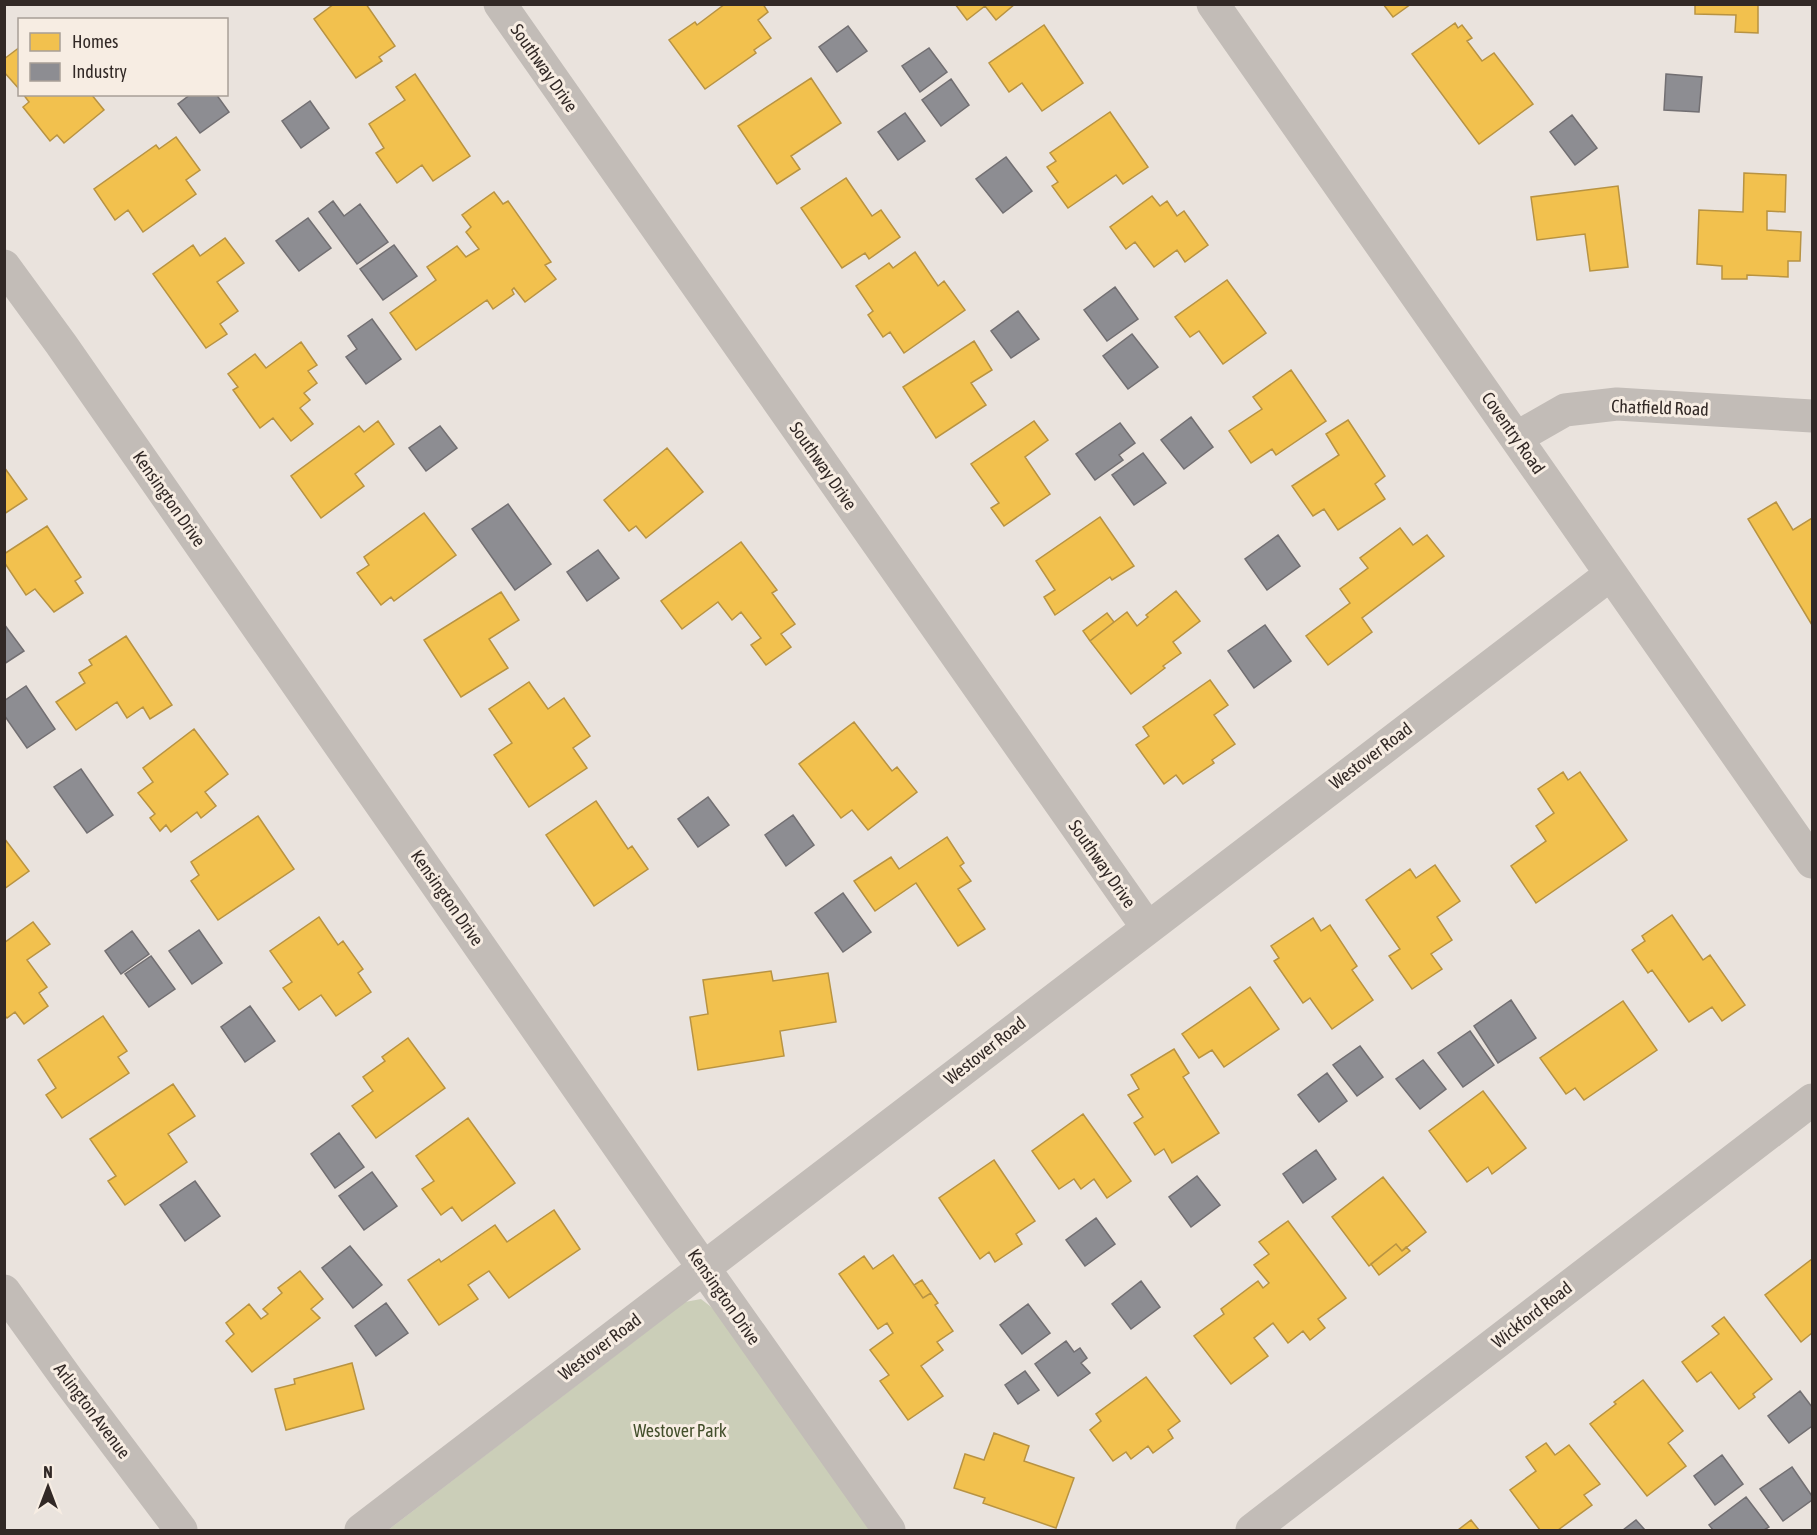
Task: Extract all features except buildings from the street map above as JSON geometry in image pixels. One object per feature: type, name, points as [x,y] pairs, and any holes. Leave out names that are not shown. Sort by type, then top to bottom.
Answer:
[{"type":"street","name":"Southway Drive","points":[[500,4],[1147,927]]},
{"type":"street","name":"Coventry Road","points":[[1213,4],[1812,862]]},
{"type":"street","name":"Kensington Drive","points":[[4,266],[82,373],[704,1268],[889,1530]]},
{"type":"street","name":"Chatfield Road","points":[[1516,438],[1565,410],[1617,404],[1812,416]]},
{"type":"street","name":"Westover Road","points":[[361,1530],[1611,574]]},
{"type":"street","name":"Wickford Road","points":[[1252,1530],[1812,1100]]},
{"type":"street","name":"Arlington Avenue","points":[[4,1291],[181,1530]]},
{"type":"green space","name":"Westover Park","points":[[701,1299],[715,1310],[872,1530],[388,1530],[685,1302]]}]
